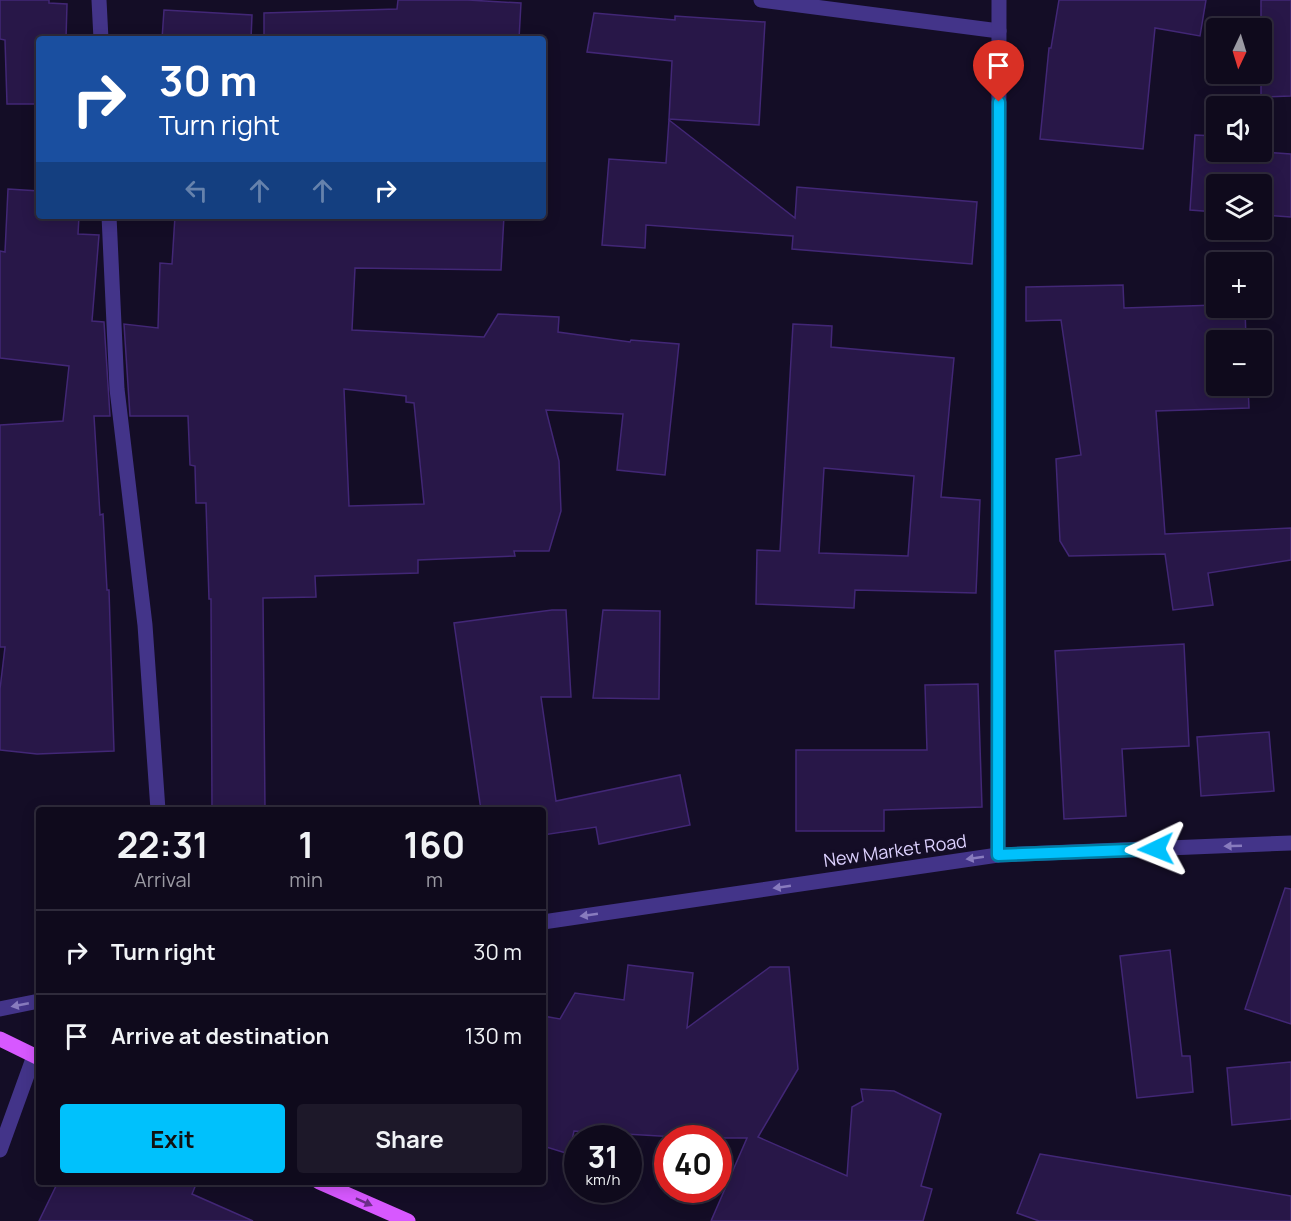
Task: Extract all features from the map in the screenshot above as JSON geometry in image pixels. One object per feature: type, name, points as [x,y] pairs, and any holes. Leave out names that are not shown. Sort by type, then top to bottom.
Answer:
[{"type":"main road","points":[[0,1039],[36,1057]]},
{"type":"main road","points":[[327,1185],[408,1221]]},
{"type":"street","points":[[99,0],[101,36]]},
{"type":"street","points":[[761,0],[999,31]]},
{"type":"street","points":[[998,855],[999,0]]},
{"type":"street","points":[[109,219],[117,389],[144,625],[158,807]]},
{"type":"street","name":"New Market Road","points":[[546,922],[998,855],[1291,843]]},
{"type":"street","points":[[0,1009],[36,1002]]},
{"type":"street","points":[[0,1150],[36,1060]]},
{"type":"building","points":[[0,0],[49,0],[49,3],[67,4],[66,36],[36,36],[36,104],[7,104],[5,40],[0,39]]},
{"type":"building","points":[[398,0],[521,3],[519,36],[264,36],[264,13],[397,9]]},
{"type":"building","points":[[1059,0],[1206,0],[1200,36],[1155,28],[1143,149],[1040,139],[1049,48],[1051,48]]},
{"type":"building","points":[[1261,0],[1291,0],[1291,96],[1261,96],[1261,84],[1272,84],[1272,18],[1261,18]]},
{"type":"building","points":[[164,10],[252,15],[251,36],[162,36]]},
{"type":"building","points":[[594,13],[675,20],[675,16],[765,22],[759,125],[669,119],[672,61],[587,52]]},
{"type":"building","points":[[669,120],[795,218],[797,187],[977,202],[972,264],[792,249],[793,236],[646,225],[645,248],[602,245],[609,159],[666,163]]},
{"type":"building","points":[[1195,135],[1206,136],[1206,162],[1272,162],[1272,153],[1291,154],[1291,217],[1272,216],[1272,174],[1206,174],[1206,211],[1190,210]]},
{"type":"building","points":[[8,189],[36,191],[36,219],[79,219],[78,234],[99,235],[92,321],[104,322],[110,416],[94,416],[100,515],[103,514],[107,590],[109,590],[114,751],[37,754],[0,750],[0,689],[5,647],[0,647],[0,425],[63,421],[69,366],[0,358],[0,251],[5,252]]},
{"type":"building","points":[[175,219],[504,219],[501,270],[355,268],[352,330],[484,337],[498,314],[559,317],[558,332],[630,342],[631,340],[679,344],[665,475],[617,470],[623,414],[546,410],[559,461],[561,511],[549,551],[514,551],[515,556],[418,560],[418,573],[315,576],[316,597],[263,598],[265,807],[212,807],[211,599],[209,599],[206,503],[196,503],[195,466],[190,465],[188,416],[130,416],[124,324],[158,328],[160,263],[172,264]],"holes":[[[344,389],[406,396],[406,402],[414,403],[424,504],[349,506]]]},
{"type":"building","points":[[1123,285],[1124,308],[1206,305],[1206,318],[1245,318],[1246,330],[1206,330],[1206,396],[1248,396],[1249,408],[1156,411],[1165,534],[1291,528],[1291,560],[1208,573],[1213,605],[1173,610],[1165,554],[1069,556],[1060,541],[1056,459],[1081,455],[1061,320],[1026,321],[1026,287]]},
{"type":"building","points":[[793,324],[832,326],[831,347],[954,358],[941,497],[980,500],[976,593],[855,590],[854,608],[756,604],[757,550],[780,551]],"holes":[[[824,468],[914,476],[908,556],[819,553]]]},
{"type":"building","points":[[566,610],[571,697],[541,697],[556,801],[680,775],[690,825],[599,844],[596,827],[546,835],[546,807],[481,807],[454,623]]},
{"type":"building","points":[[603,610],[660,611],[659,699],[593,698]]},
{"type":"building","points":[[1184,644],[1189,746],[1122,749],[1126,816],[1064,819],[1055,651]]},
{"type":"building","points":[[978,684],[982,807],[884,810],[884,831],[796,831],[796,750],[927,750],[925,685]]},
{"type":"building","points":[[1269,732],[1274,791],[1201,796],[1197,737]]},
{"type":"building","points":[[1285,888],[1291,889],[1291,1024],[1245,1009]]},
{"type":"building","points":[[1170,950],[1182,1056],[1190,1056],[1193,1092],[1137,1098],[1120,956]]},
{"type":"building","points":[[628,965],[693,973],[687,1028],[770,967],[789,967],[798,1069],[758,1137],[847,1176],[852,1107],[863,1101],[861,1089],[894,1091],[941,1114],[921,1186],[932,1189],[923,1221],[711,1221],[719,1203],[732,1203],[732,1173],[747,1138],[732,1138],[732,1125],[654,1125],[654,1136],[642,1135],[642,1125],[564,1125],[564,1152],[546,1147],[546,1017],[560,1019],[575,993],[624,1000]]},
{"type":"building","points":[[1291,1062],[1291,1119],[1232,1125],[1227,1068]]},
{"type":"building","points":[[1040,1154],[1291,1196],[1291,1221],[1039,1221],[1017,1213]]},
{"type":"building","points":[[57,1185],[196,1185],[192,1194],[253,1221],[39,1221]]},
{"type":"route","points":[[999,102],[998,855],[1156,849]]}]
